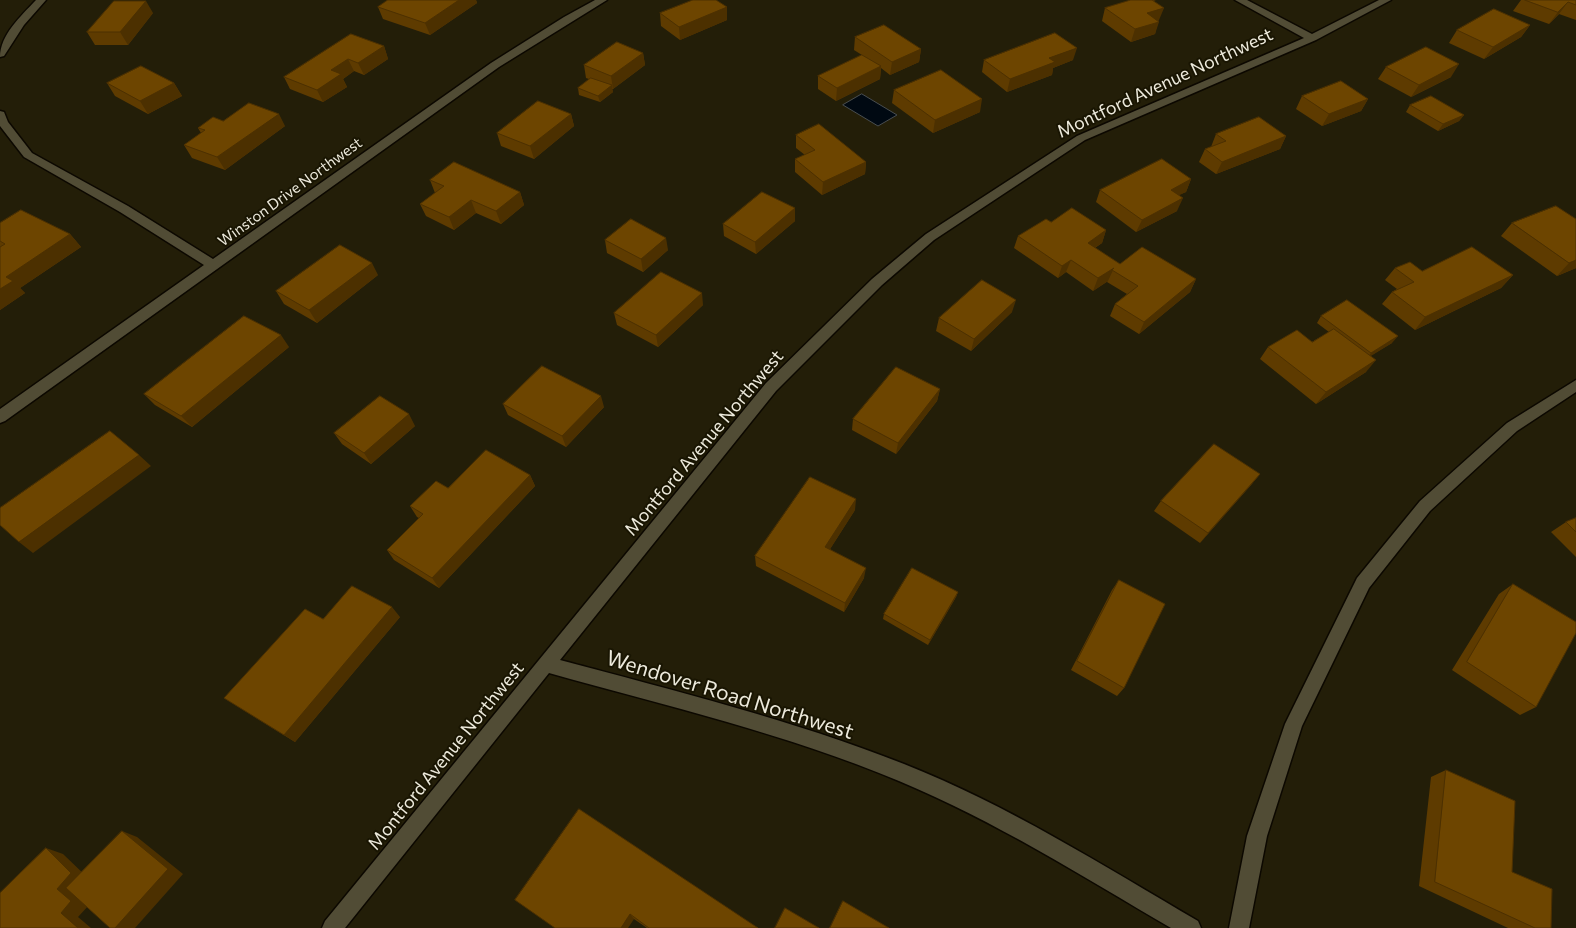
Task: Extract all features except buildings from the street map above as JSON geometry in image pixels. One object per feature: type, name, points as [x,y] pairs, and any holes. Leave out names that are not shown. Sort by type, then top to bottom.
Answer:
[{"type":"street","points":[[0,54],[20,23],[41,0]]},
{"type":"street","name":"Winston Drive Northwest","points":[[0,417],[215,266],[495,65],[567,19],[602,0]]},
{"type":"street","points":[[1240,0],[1312,38]]},
{"type":"street","name":"Montford Avenue Northwest","points":[[332,928],[771,387],[877,282],[930,237],[1081,138],[1312,38],[1386,0]]},
{"type":"street","points":[[0,114],[3,124],[28,155],[124,209],[215,266]]},
{"type":"street","points":[[1239,928],[1257,836],[1294,724],[1363,583],[1425,506],[1512,427],[1576,385]]},
{"type":"street","name":"Wendover Road Northwest","points":[[545,664],[792,732],[903,773],[1011,823],[1191,928]]},
{"type":"shaded area","points":[[862,94],[897,115],[878,126],[843,105]]}]
